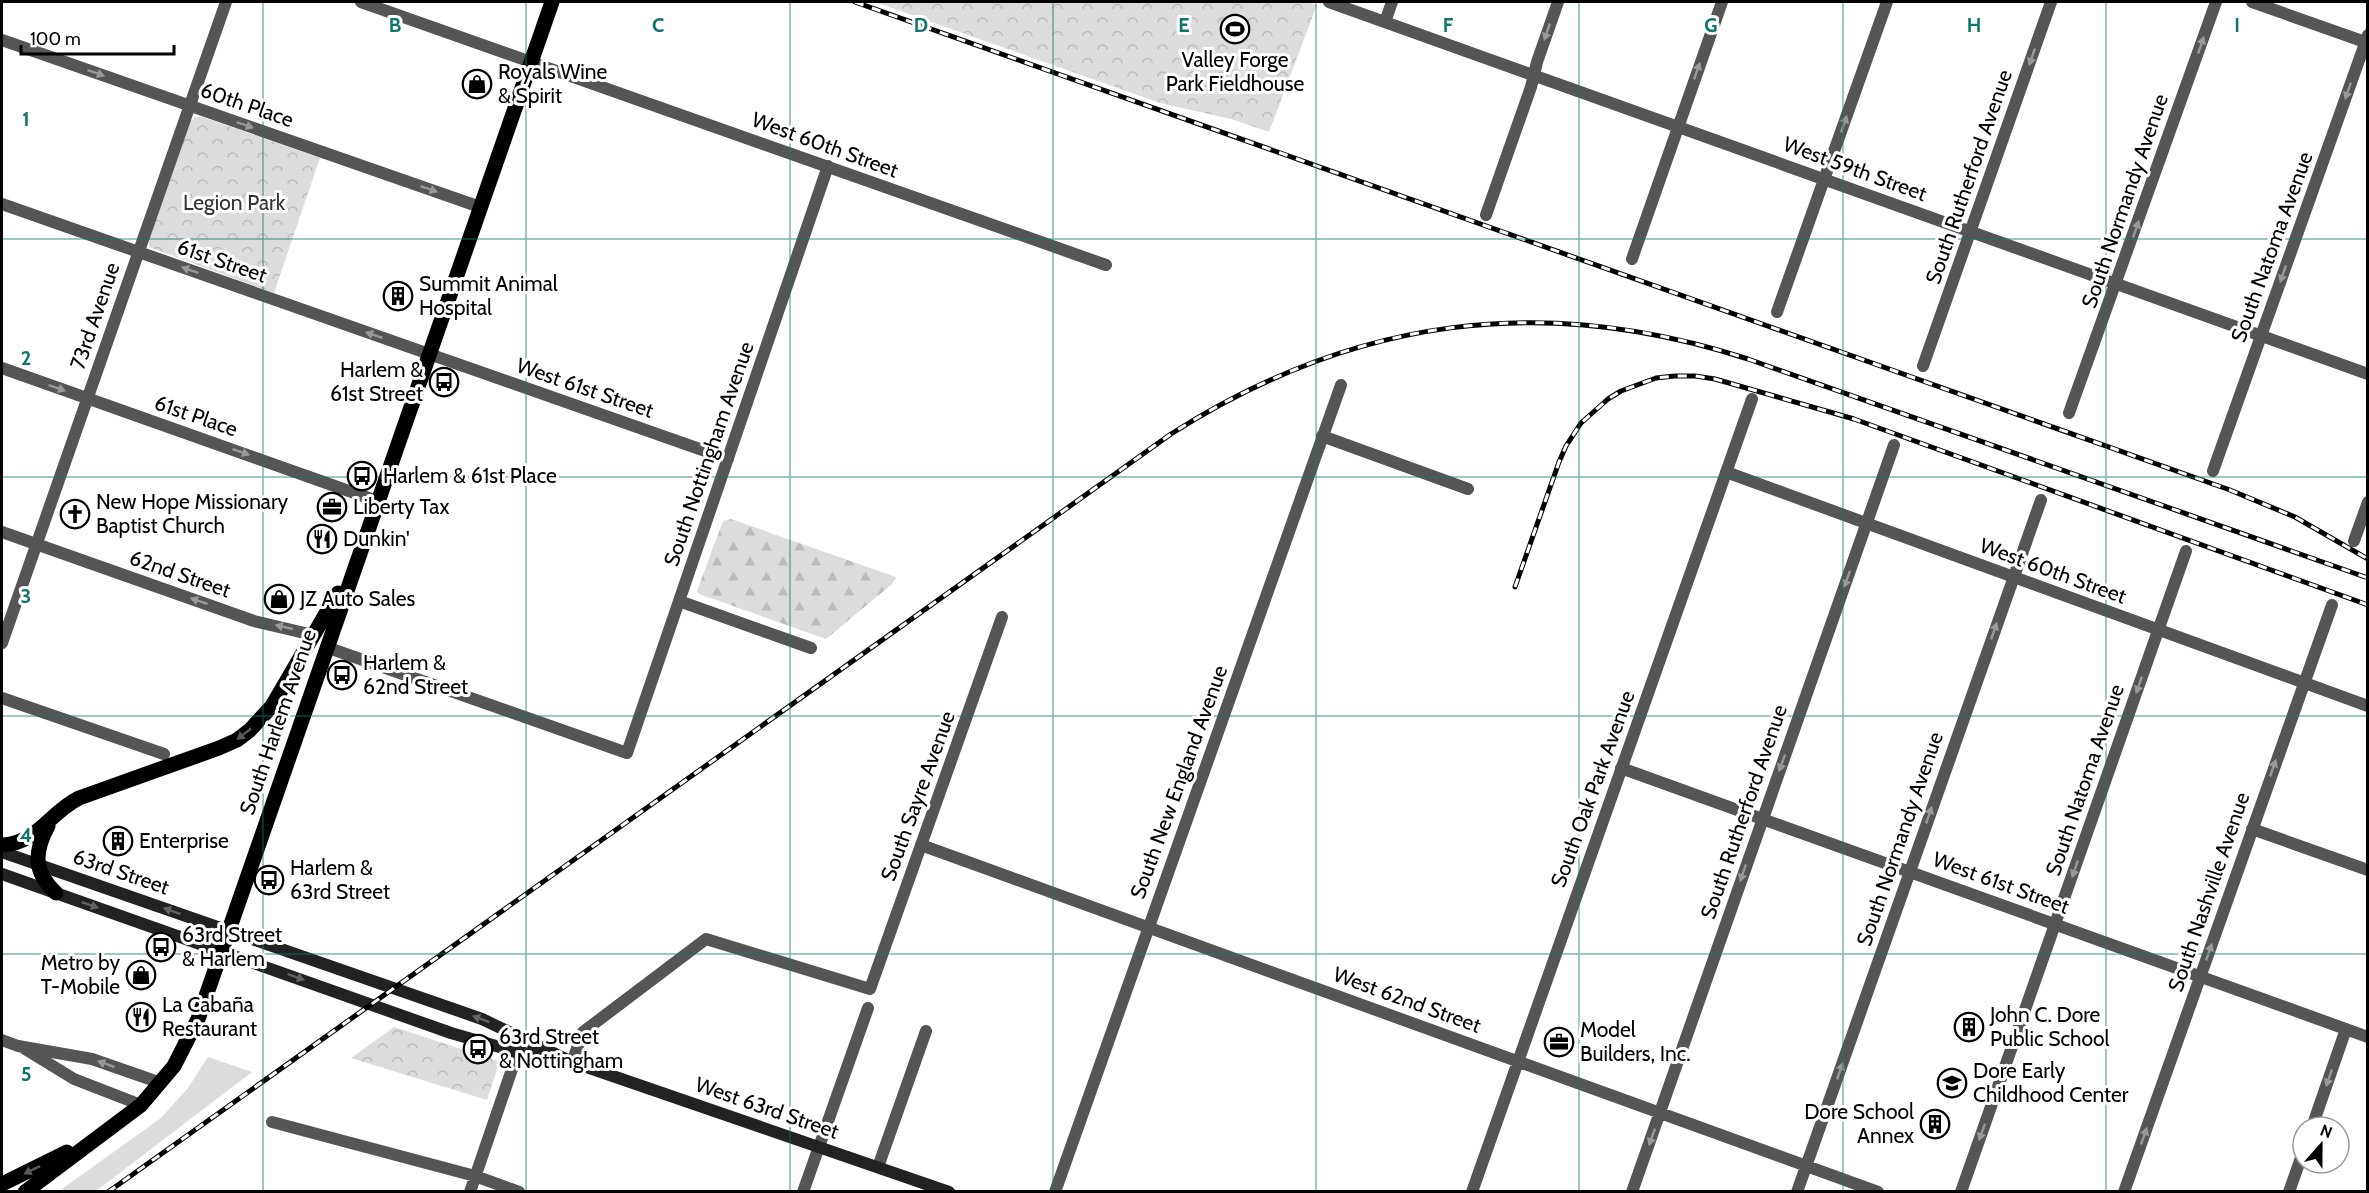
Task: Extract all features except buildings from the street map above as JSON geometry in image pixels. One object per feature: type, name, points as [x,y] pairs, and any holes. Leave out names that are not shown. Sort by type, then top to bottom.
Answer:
[{"type":"main road","name":"South Harlem Avenue","points":[[25,1191],[100,1138],[141,1105],[161,1083],[182,1052],[198,1019],[552,2]]},
{"type":"main road","points":[[2,845],[24,841],[34,835],[56,813],[79,798],[177,764],[237,740],[272,706],[355,565]]},
{"type":"main road","points":[[56,813],[42,838],[38,851],[38,865],[44,882],[56,893]]},
{"type":"main road","name":"63rd Street","points":[[2,852],[228,930]]},
{"type":"main road","name":"63rd Street","points":[[2,874],[221,950]]},
{"type":"main road","name":"West 63rd Street","points":[[228,930],[482,1019],[572,1062],[949,1191]]},
{"type":"main road","name":"West 63rd Street","points":[[221,950],[451,1033],[517,1052],[572,1062]]},
{"type":"main road","points":[[2,1184],[100,1138]]},
{"type":"street","name":"73rd Avenue","points":[[2,643],[226,2]]},
{"type":"street","name":"West 60th Street","points":[[361,2],[1106,265]]},
{"type":"street","name":"West 59th Street","points":[[1329,2],[2367,374]]},
{"type":"street","points":[[1385,22],[1392,2]]},
{"type":"street","points":[[1486,215],[1558,2]]},
{"type":"street","points":[[1632,259],[1722,2]]},
{"type":"street","points":[[1777,312],[1887,2]]},
{"type":"street","name":"South Rutherford Avenue","points":[[1923,366],[2051,2]]},
{"type":"street","name":"South Normandy Avenue","points":[[2069,413],[2216,2]]},
{"type":"street","points":[[2252,2],[2367,40]]},
{"type":"street","name":"60th Place","points":[[2,40],[480,207]]},
{"type":"street","name":"South Natoma Avenue","points":[[2213,471],[2367,40]]},
{"type":"street","name":"South Nottingham Avenue","points":[[326,647],[627,753],[828,166]]},
{"type":"street","name":"61st Street","points":[[2,204],[429,354]]},
{"type":"street","name":"West 61st Street","points":[[429,354],[728,459]]},
{"type":"street","name":"61st Place","points":[[2,368],[377,501]]},
{"type":"street","name":"South New England Avenue","points":[[1055,1191],[1341,385]]},
{"type":"street","name":"South Oak Park Avenue","points":[[1472,1191],[1752,399]]},
{"type":"street","points":[[1322,436],[1468,489]]},
{"type":"street","name":"South Rutherford Avenue","points":[[1632,1191],[1894,445]]},
{"type":"street","name":"West 60th Street","points":[[1726,472],[2367,706]]},
{"type":"street","name":"South Normandy Avenue","points":[[1797,1191],[2041,500]]},
{"type":"street","points":[[2354,541],[2367,502]]},
{"type":"street","name":"62nd Street","points":[[2,532],[254,621],[313,635]]},
{"type":"street","name":"South Natoma Avenue","points":[[1961,1191],[2186,551]]},
{"type":"street","points":[[679,601],[811,648]]},
{"type":"street","name":"South Nashville Avenue","points":[[2124,1191],[2332,605]]},
{"type":"street","name":"South Sayre Avenue","points":[[572,1062],[583,1032],[706,939],[870,989],[1002,617]]},
{"type":"street","points":[[2,698],[164,754]]},
{"type":"street","name":"West 61st Street","points":[[1621,768],[2367,1037]]},
{"type":"street","points":[[2252,829],[2367,870]]},
{"type":"street","name":"West 62nd Street","points":[[921,845],[1878,1191]]},
{"type":"street","points":[[803,1191],[868,1008]]},
{"type":"street","points":[[2316,1115],[2346,1029]]},
{"type":"street","points":[[878,1167],[926,1031]]},
{"type":"street","points":[[470,1191],[523,1037]]},
{"type":"street","points":[[2,1040],[18,1046],[74,1079],[141,1105]]},
{"type":"street","points":[[18,1046],[92,1059],[161,1083]]},
{"type":"street","points":[[272,1122],[475,1176],[519,1191]]},
{"type":"street","points":[[2289,1191],[2295,1175]]},
{"type":"green space","points":[[875,2],[1306,2],[1317,5],[1269,132],[1231,119],[1160,103]]},
{"type":"green space","name":"Legion Park","points":[[195,117],[203,117],[320,158],[274,293],[149,247],[149,239],[190,122]]},
{"type":"green space","points":[[731,519],[896,577],[892,584],[826,639],[699,594],[697,591],[723,521]]},
{"type":"green space","points":[[394,1027],[498,1061],[487,1100],[351,1058]]},
{"type":"green space","points":[[208,1057],[252,1072],[96,1191],[59,1191],[161,1118],[188,1088]]},
{"type":"railway","points":[[855,2],[2230,490],[2295,517],[2368,559]]},
{"type":"railway","points":[[108,1192],[1171,434],[1240,395],[1309,364],[1379,342],[1450,328],[1523,323],[1597,326],[1672,338],[1748,359],[2368,578]]},
{"type":"railway","points":[[1515,587],[1559,462],[1581,423],[1608,399],[1621,391],[1656,378],[1695,376],[1715,379],[1854,419],[2368,605]]},
{"type":"place","name":"Valley Forge Park Fieldhouse","points":[[1235,29]]},
{"type":"place","name":"Royals Wine & Spirit","points":[[477,84]]},
{"type":"place","name":"Summit Animal Hospital","points":[[398,296]]},
{"type":"place","name":"Harlem & 61st Street","points":[[444,382]]},
{"type":"place","name":"Harlem & 61st Place","points":[[362,476]]},
{"type":"place","name":"Liberty Tax","points":[[332,507]]},
{"type":"place","name":"New Hope Missionary Baptist Church","points":[[75,514]]},
{"type":"place","name":"Dunkin'","points":[[322,539]]},
{"type":"place","name":"JZ Auto Sales","points":[[279,599]]},
{"type":"place","name":"Harlem & 62nd Street","points":[[342,675]]},
{"type":"place","name":"Enterprise","points":[[118,841]]},
{"type":"place","name":"Harlem & 63rd Street","points":[[269,880]]},
{"type":"place","name":"63rd Street & Harlem","points":[[161,947]]},
{"type":"place","name":"Metro by T-Mobile","points":[[141,975]]},
{"type":"place","name":"La Cabaña Restaurant","points":[[141,1017]]},
{"type":"place","name":"John C. Dore Public School","points":[[1969,1027]]},
{"type":"place","name":"Model Builders, Inc.","points":[[1559,1042]]},
{"type":"place","name":"63rd Street & Nottingham","points":[[478,1049]]},
{"type":"place","name":"Dore Early Childhood Center","points":[[1952,1083]]},
{"type":"place","name":"Dore School Annex","points":[[1935,1124]]}]
